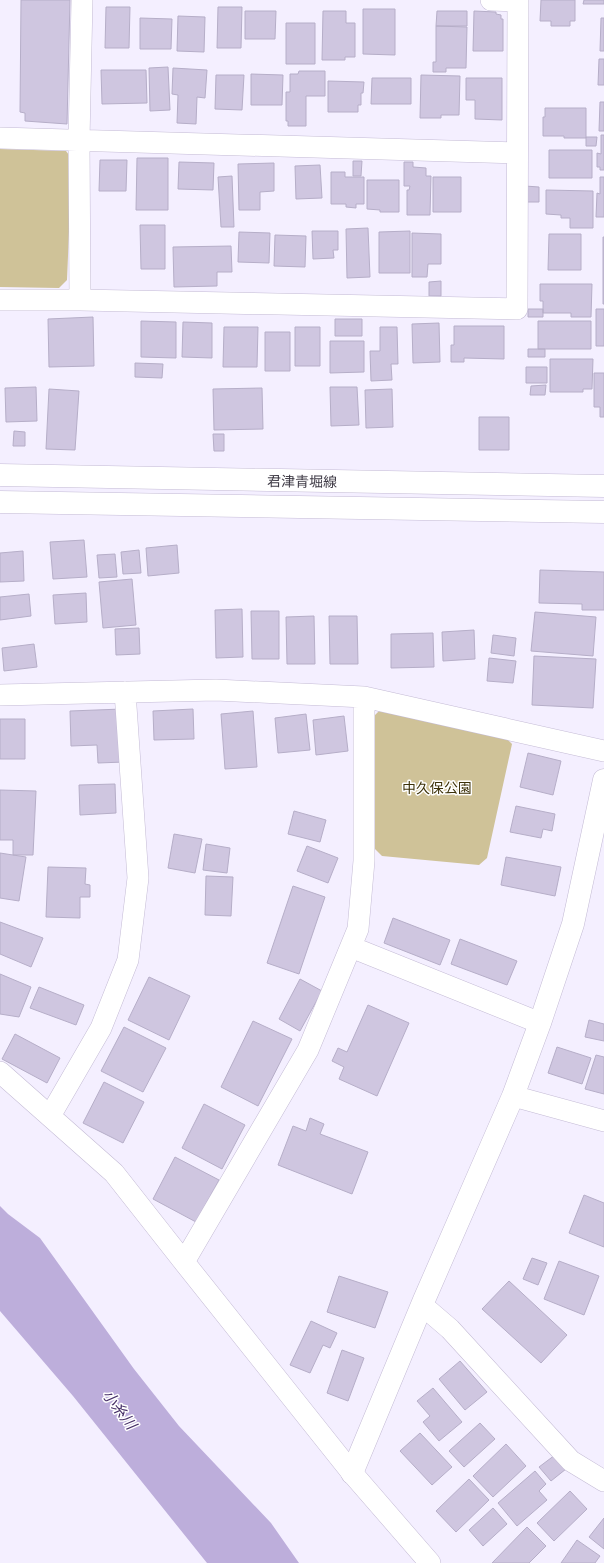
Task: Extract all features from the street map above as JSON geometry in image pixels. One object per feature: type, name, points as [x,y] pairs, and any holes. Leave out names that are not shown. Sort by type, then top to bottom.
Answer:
[{"type":"main road","name":"君津青堀線","points":[[0,476],[604,486]]},
{"type":"main road","name":"君津青堀線","points":[[0,502],[604,512]]},
{"type":"main road","points":[[352,1473],[422,1305],[513,1096],[540,1023],[573,924],[604,780]]},
{"type":"street","points":[[80,300],[79,140],[82,0]]},
{"type":"street","points":[[0,300],[80,300],[517,309],[518,0],[490,0]]},
{"type":"street","points":[[0,138],[517,153]]},
{"type":"street","points":[[0,695],[216,690],[364,697],[604,751]]},
{"type":"street","points":[[50,1116],[102,1028],[128,960],[138,878],[125,692]]},
{"type":"street","points":[[184,1262],[308,1050],[358,929],[364,861],[364,697]]},
{"type":"street","points":[[351,947],[540,1023]]},
{"type":"street","points":[[0,1072],[114,1173],[352,1473],[430,1563]]},
{"type":"street","points":[[513,1096],[604,1121]]},
{"type":"street","points":[[422,1305],[450,1329],[571,1461],[604,1481]]},
{"type":"green space","points":[[0,149],[66,151],[72,159],[67,280],[59,288],[0,287]]},
{"type":"green space","name":"中久保公園","points":[[380,710],[504,736],[512,744],[487,858],[479,865],[382,856],[374,848],[371,719]]},
{"type":"water","name":"小糸川","points":[[0,1206],[8,1214],[40,1238],[134,1369],[179,1426],[271,1523],[299,1563],[207,1563],[73,1396],[0,1311]]},
{"type":"building","points":[[21,0],[70,0],[67,124],[25,121],[25,113],[20,112]]},
{"type":"building","points":[[541,0],[575,0],[575,21],[570,21],[570,26],[551,26],[551,21],[540,21]]},
{"type":"building","points":[[584,0],[604,0],[604,4],[583,4]]},
{"type":"building","points":[[106,7],[130,7],[129,48],[105,48]]},
{"type":"building","points":[[218,7],[242,7],[241,48],[217,48]]},
{"type":"building","points":[[363,9],[395,9],[395,55],[363,54]]},
{"type":"building","points":[[245,11],[276,11],[275,39],[245,39]]},
{"type":"building","points":[[323,11],[346,11],[346,23],[355,23],[355,57],[345,57],[345,60],[322,60]]},
{"type":"building","points":[[437,11],[467,11],[467,26],[436,26]]},
{"type":"building","points":[[474,11],[496,12],[496,14],[501,15],[501,19],[503,19],[503,51],[473,51]]},
{"type":"building","points":[[178,16],[205,17],[204,52],[177,51]]},
{"type":"building","points":[[140,18],[172,19],[171,49],[140,49]]},
{"type":"building","points":[[601,18],[604,18],[604,51],[600,51]]},
{"type":"building","points":[[286,23],[315,23],[315,64],[286,64]]},
{"type":"building","points":[[436,26],[467,27],[466,68],[446,68],[446,72],[433,72],[433,62],[436,62]]},
{"type":"building","points":[[599,59],[604,59],[604,85],[598,85]]},
{"type":"building","points":[[168,67],[170,110],[150,111],[149,68]]},
{"type":"building","points":[[173,68],[207,70],[205,98],[197,97],[196,124],[177,123],[178,95],[172,94]]},
{"type":"building","points":[[101,70],[146,70],[147,103],[102,104]]},
{"type":"building","points":[[299,71],[325,71],[325,96],[306,96],[306,126],[288,126],[288,121],[286,121],[286,92],[290,92],[290,74],[298,74]]},
{"type":"building","points":[[251,74],[283,75],[282,105],[251,105]]},
{"type":"building","points":[[216,75],[244,75],[242,110],[215,109]]},
{"type":"building","points":[[421,75],[460,76],[459,115],[441,115],[441,118],[420,118]]},
{"type":"building","points":[[372,78],[411,78],[411,104],[371,104]]},
{"type":"building","points":[[466,78],[502,78],[502,120],[475,119],[475,100],[466,100]]},
{"type":"building","points":[[328,81],[364,82],[363,93],[361,93],[361,105],[358,105],[358,112],[328,112]]},
{"type":"building","points":[[600,102],[604,102],[604,131],[599,131]]},
{"type":"building","points":[[545,108],[586,108],[586,138],[543,136],[543,117],[545,117]]},
{"type":"building","points":[[601,135],[604,135],[604,170],[600,170],[600,167],[597,167],[597,153],[601,154]]},
{"type":"building","points":[[586,137],[597,137],[596,146],[586,146]]},
{"type":"building","points":[[549,150],[592,150],[592,178],[549,178]]},
{"type":"building","points":[[137,158],[168,158],[168,210],[136,210]]},
{"type":"building","points":[[100,160],[127,160],[126,191],[99,191]]},
{"type":"building","points":[[353,161],[362,161],[361,176],[353,176]]},
{"type":"building","points":[[179,162],[214,163],[213,190],[178,189]]},
{"type":"building","points":[[404,162],[413,162],[413,167],[426,168],[426,176],[431,176],[430,215],[407,215],[407,190],[409,190],[410,186],[404,186]]},
{"type":"building","points":[[274,163],[274,191],[260,192],[260,210],[239,210],[238,164]]},
{"type":"building","points":[[320,165],[322,198],[296,199],[295,166]]},
{"type":"building","points":[[331,172],[345,172],[345,177],[364,177],[364,204],[356,204],[356,208],[346,207],[346,204],[331,204]]},
{"type":"building","points":[[232,176],[234,227],[221,227],[218,177]]},
{"type":"building","points":[[433,177],[461,177],[461,212],[433,212]]},
{"type":"building","points":[[600,177],[604,177],[604,217],[596,217],[597,193],[600,194]]},
{"type":"building","points":[[367,180],[399,180],[399,212],[380,212],[380,210],[367,209]]},
{"type":"building","points":[[525,186],[539,187],[539,202],[525,202]]},
{"type":"building","points":[[546,190],[593,191],[593,228],[570,228],[570,218],[561,218],[561,215],[546,214]]},
{"type":"building","points":[[140,225],[165,225],[165,269],[141,269]]},
{"type":"building","points":[[368,228],[370,277],[347,278],[346,229]]},
{"type":"building","points":[[312,231],[338,231],[338,250],[333,250],[334,258],[313,259]]},
{"type":"building","points":[[410,231],[410,273],[379,273],[379,232]]},
{"type":"building","points":[[239,232],[270,233],[269,263],[238,262]]},
{"type":"building","points":[[412,233],[441,234],[441,264],[428,264],[427,277],[412,277]]},
{"type":"building","points":[[549,234],[581,234],[581,270],[548,270]]},
{"type":"building","points":[[275,235],[306,236],[305,267],[274,266]]},
{"type":"building","points":[[604,237],[604,304],[603,304]]},
{"type":"building","points":[[231,246],[232,272],[217,272],[217,286],[174,287],[173,247]]},
{"type":"building","points":[[441,281],[441,296],[429,296],[429,282]]},
{"type":"building","points":[[540,284],[592,284],[591,317],[571,317],[571,313],[543,313],[543,301],[540,301]]},
{"type":"building","points":[[528,309],[543,309],[543,317],[528,317]]},
{"type":"building","points":[[596,309],[604,309],[604,346],[596,346]]},
{"type":"building","points":[[93,317],[94,366],[49,367],[48,319]]},
{"type":"building","points":[[335,319],[362,319],[362,336],[335,336]]},
{"type":"building","points":[[141,321],[176,322],[176,358],[141,357]]},
{"type":"building","points":[[538,321],[591,321],[591,349],[538,349]]},
{"type":"building","points":[[183,322],[212,323],[212,358],[182,357]]},
{"type":"building","points":[[439,323],[440,362],[413,363],[412,324]]},
{"type":"building","points":[[454,326],[504,326],[504,359],[464,358],[464,362],[451,362],[451,345],[454,345]]},
{"type":"building","points":[[224,327],[258,327],[257,367],[223,367]]},
{"type":"building","points":[[295,327],[320,327],[320,366],[295,366]]},
{"type":"building","points":[[380,327],[397,327],[398,364],[391,364],[392,380],[371,381],[370,351],[380,351]]},
{"type":"building","points":[[265,332],[290,332],[290,371],[265,371]]},
{"type":"building","points":[[330,341],[364,341],[364,372],[330,373]]},
{"type":"building","points":[[528,349],[545,349],[545,357],[528,357]]},
{"type":"building","points":[[550,359],[593,359],[592,389],[583,389],[583,392],[550,392]]},
{"type":"building","points":[[135,363],[163,364],[162,378],[135,377]]},
{"type":"building","points":[[526,367],[547,367],[547,383],[526,383]]},
{"type":"building","points":[[594,373],[604,373],[604,417],[600,417],[600,407],[594,407]]},
{"type":"building","points":[[546,385],[545,395],[530,395],[531,386]]},
{"type":"building","points":[[36,387],[37,421],[6,422],[5,388]]},
{"type":"building","points":[[330,387],[357,387],[359,425],[331,426]]},
{"type":"building","points":[[262,388],[263,429],[214,430],[213,389]]},
{"type":"building","points":[[49,389],[79,391],[75,450],[46,449]]},
{"type":"building","points":[[392,389],[393,427],[366,428],[365,390]]},
{"type":"building","points":[[479,417],[509,417],[509,450],[479,450]]},
{"type":"building","points":[[14,431],[25,432],[25,446],[13,446]]},
{"type":"building","points":[[213,434],[224,434],[224,451],[214,451]]},
{"type":"building","points":[[84,540],[87,577],[53,579],[50,542]]},
{"type":"building","points":[[177,545],[179,573],[148,576],[146,548]]},
{"type":"building","points":[[139,550],[141,573],[123,574],[121,552]]},
{"type":"building","points":[[23,551],[24,581],[0,582],[0,553]]},
{"type":"building","points":[[115,554],[117,577],[99,578],[97,555]]},
{"type":"building","points":[[540,570],[604,572],[604,610],[582,610],[582,604],[539,603]]},
{"type":"building","points":[[132,579],[136,625],[103,628],[99,582]]},
{"type":"building","points":[[86,593],[87,622],[55,624],[53,595]]},
{"type":"building","points":[[29,594],[31,616],[0,620],[0,597]]},
{"type":"building","points":[[242,609],[243,657],[216,658],[215,610]]},
{"type":"building","points":[[251,611],[279,611],[279,659],[252,659]]},
{"type":"building","points":[[535,612],[596,617],[593,656],[531,651]]},
{"type":"building","points":[[314,616],[315,664],[287,664],[286,617]]},
{"type":"building","points":[[329,616],[357,616],[358,664],[330,664]]},
{"type":"building","points":[[139,628],[140,654],[116,655],[115,629]]},
{"type":"building","points":[[474,630],[475,659],[443,661],[442,632]]},
{"type":"building","points":[[433,633],[434,667],[391,668],[391,634]]},
{"type":"building","points":[[493,635],[516,638],[514,656],[491,653]]},
{"type":"building","points":[[34,644],[37,667],[4,671],[2,648]]},
{"type":"building","points":[[534,656],[596,659],[593,708],[532,705]]},
{"type":"building","points":[[489,658],[516,661],[513,683],[487,681]]},
{"type":"building","points":[[122,709],[124,762],[98,763],[97,745],[71,746],[70,711]]},
{"type":"building","points":[[193,709],[194,739],[154,740],[153,711]]},
{"type":"building","points":[[253,711],[257,767],[225,769],[221,714]]},
{"type":"building","points":[[306,714],[310,750],[278,753],[275,718]]},
{"type":"building","points":[[344,716],[348,751],[316,755],[313,720]]},
{"type":"building","points":[[0,719],[25,719],[25,759],[0,759]]},
{"type":"building","points":[[528,753],[561,761],[553,795],[520,787]]},
{"type":"building","points":[[115,784],[116,813],[80,815],[79,785]]},
{"type":"building","points":[[0,790],[36,791],[33,855],[13,855],[13,840],[0,840]]},
{"type":"building","points":[[516,806],[555,814],[552,831],[543,829],[541,838],[510,832]]},
{"type":"building","points":[[294,811],[326,820],[320,842],[288,834]]},
{"type":"building","points":[[174,834],[202,839],[195,873],[168,868]]},
{"type":"building","points":[[206,844],[230,848],[227,873],[203,870]]},
{"type":"building","points":[[307,846],[338,858],[328,883],[297,871]]},
{"type":"building","points":[[0,853],[26,857],[19,901],[0,898]]},
{"type":"building","points":[[506,857],[561,867],[555,896],[501,885]]},
{"type":"building","points":[[48,867],[86,868],[85,884],[90,885],[90,897],[80,897],[80,918],[46,917]]},
{"type":"building","points":[[206,876],[233,877],[231,916],[205,915]]},
{"type":"building","points":[[293,886],[325,897],[299,974],[267,963]]},
{"type":"building","points":[[393,918],[450,940],[440,965],[384,943]]},
{"type":"building","points":[[0,922],[43,938],[31,967],[0,954]]},
{"type":"building","points":[[460,939],[517,961],[507,985],[451,964]]},
{"type":"building","points":[[0,974],[31,987],[19,1017],[0,1014]]},
{"type":"building","points":[[149,977],[190,996],[169,1040],[128,1020]]},
{"type":"building","points":[[300,979],[322,991],[300,1031],[279,1019]]},
{"type":"building","points":[[39,987],[84,1005],[76,1025],[30,1008]]},
{"type":"building","points":[[368,1005],[409,1023],[377,1096],[339,1079],[344,1067],[332,1061],[338,1048],[347,1052]]},
{"type":"building","points":[[589,1020],[604,1024],[604,1041],[585,1037]]},
{"type":"building","points":[[253,1021],[292,1039],[258,1106],[221,1087]]},
{"type":"building","points":[[124,1027],[166,1048],[143,1092],[101,1071]]},
{"type":"building","points":[[15,1034],[60,1058],[47,1083],[2,1059]]},
{"type":"building","points":[[557,1047],[591,1058],[582,1084],[548,1073]]},
{"type":"building","points":[[596,1055],[604,1057],[604,1094],[585,1089]]},
{"type":"building","points":[[104,1082],[144,1102],[123,1143],[83,1123]]},
{"type":"building","points":[[204,1104],[245,1125],[222,1169],[182,1148]]},
{"type":"building","points":[[310,1118],[324,1124],[320,1134],[368,1152],[352,1194],[278,1165],[293,1126],[306,1131]]},
{"type":"building","points":[[175,1157],[219,1180],[196,1222],[153,1199]]},
{"type":"building","points":[[584,1195],[604,1203],[604,1247],[569,1233]]},
{"type":"building","points":[[532,1258],[547,1263],[538,1285],[523,1279]]},
{"type":"building","points":[[559,1261],[599,1276],[584,1315],[544,1299]]},
{"type":"building","points":[[339,1276],[388,1292],[375,1328],[327,1312]]},
{"type":"building","points":[[509,1281],[567,1335],[541,1363],[482,1309]]},
{"type":"building","points":[[311,1321],[337,1333],[330,1348],[323,1345],[310,1373],[290,1365]]},
{"type":"building","points":[[342,1350],[364,1358],[348,1401],[327,1393]]},
{"type":"building","points":[[460,1361],[487,1392],[465,1410],[439,1379]]},
{"type":"building","points":[[433,1388],[462,1422],[439,1441],[423,1422],[430,1416],[417,1401]]},
{"type":"building","points":[[480,1423],[495,1439],[464,1467],[449,1451]]},
{"type":"building","points":[[420,1433],[452,1467],[432,1485],[400,1451]]},
{"type":"building","points":[[506,1444],[526,1466],[493,1497],[473,1476]]},
{"type":"building","points":[[555,1455],[566,1469],[551,1481],[539,1467]]},
{"type":"building","points":[[535,1471],[546,1484],[539,1491],[547,1500],[517,1526],[498,1503]]},
{"type":"building","points":[[469,1479],[489,1500],[456,1532],[436,1511]]},
{"type":"building","points":[[570,1491],[587,1509],[554,1541],[537,1523]]},
{"type":"building","points":[[493,1508],[507,1524],[483,1546],[469,1530]]},
{"type":"building","points":[[604,1518],[604,1549],[589,1537]]},
{"type":"building","points":[[527,1527],[546,1546],[529,1563],[492,1563]]},
{"type":"building","points":[[577,1540],[600,1556],[595,1563],[561,1563]]}]
